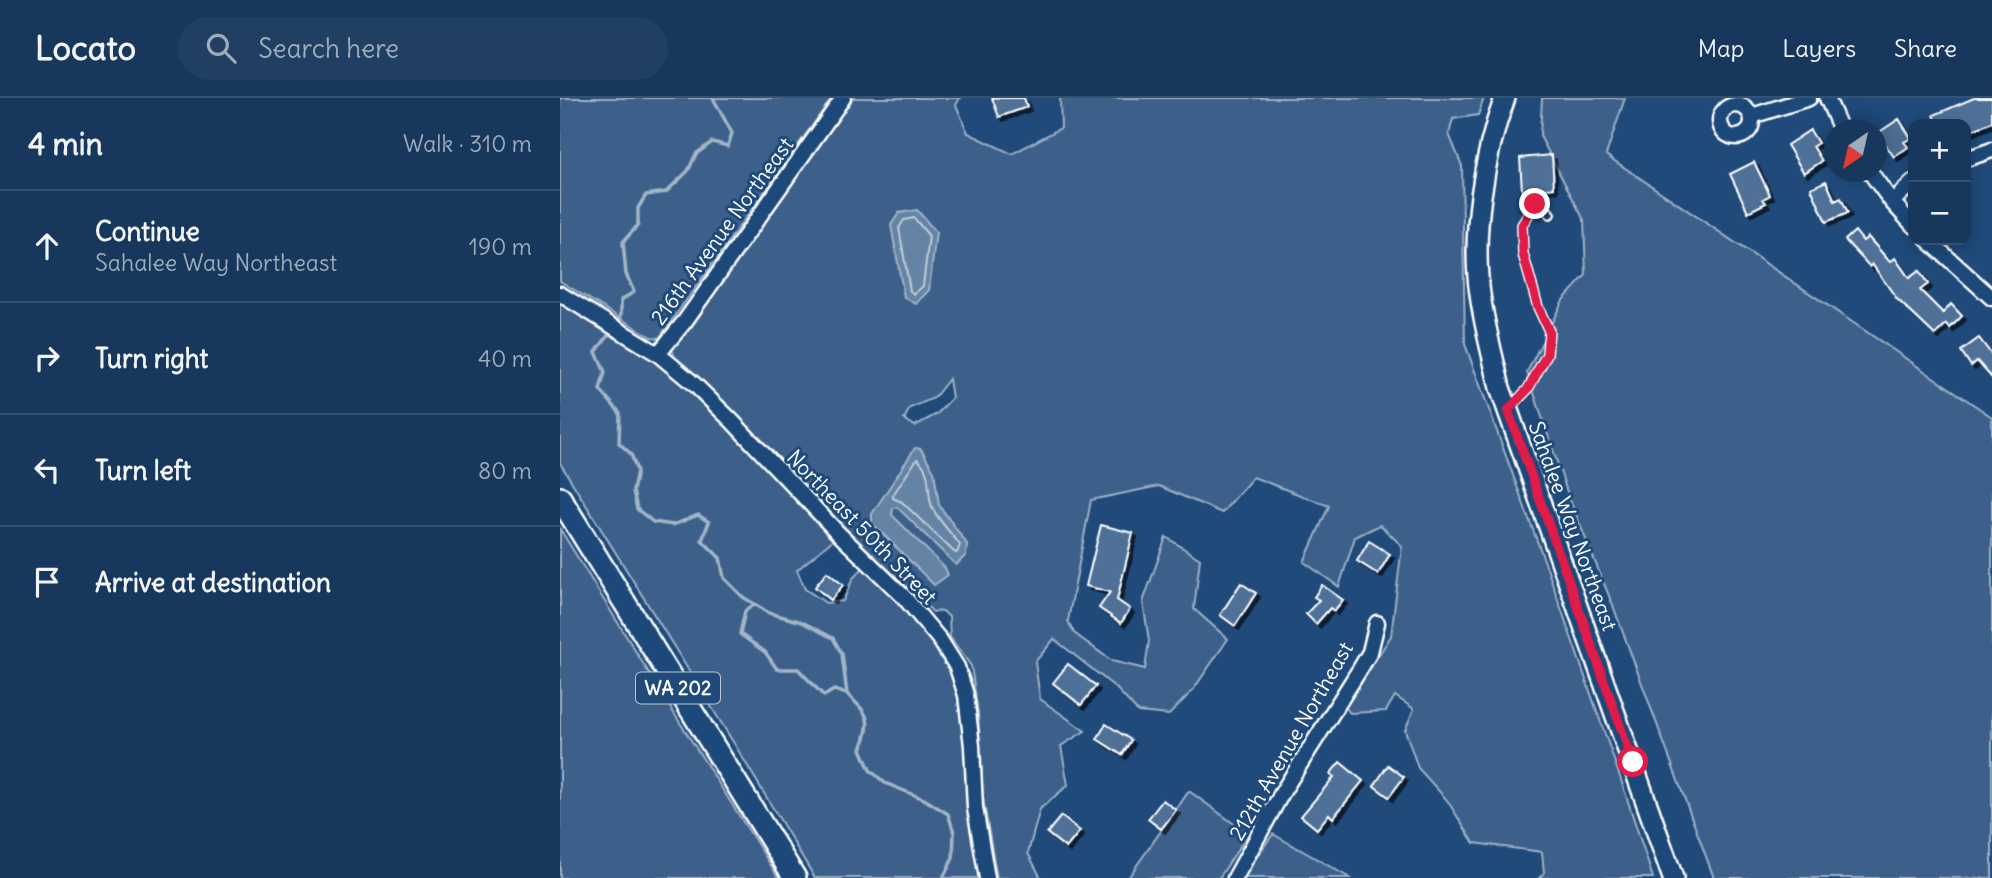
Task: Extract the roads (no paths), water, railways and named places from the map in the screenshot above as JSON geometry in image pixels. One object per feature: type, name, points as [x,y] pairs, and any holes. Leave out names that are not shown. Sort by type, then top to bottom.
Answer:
[{"type":"main road","name":"Sahalee Way Northeast","points":[[1505,98],[1490,147],[1481,193],[1479,292],[1500,388],[1673,878]]},
{"type":"main road","name":"WA 202","points":[[560,498],[795,878]]},
{"type":"street","name":"216th Avenue Northeast","points":[[658,354],[685,321],[843,98]]},
{"type":"street","points":[[1752,116],[1809,98]]},
{"type":"street","points":[[1827,98],[1836,119]]},
{"type":"street","points":[[1971,157],[1992,150]]},
{"type":"street","points":[[1877,182],[1908,220]]},
{"type":"street","points":[[1892,202],[1908,187]]},
{"type":"street","points":[[1933,245],[1992,298]]},
{"type":"street","name":"Northeast 50th Street","points":[[560,294],[658,354],[694,384],[904,597],[940,640],[957,667],[966,695],[975,808],[987,878]]},
{"type":"street","name":"212th Avenue Northeast","points":[[1235,878],[1283,791],[1370,652],[1377,623]]},
{"type":"lane","points":[[1508,410],[1528,389],[1547,354],[1549,331],[1538,307],[1523,254],[1522,225],[1535,204],[1543,204],[1550,214]]},
{"type":"water","points":[[917,210],[936,232],[929,290],[916,304],[904,297],[891,225],[899,213]]},
{"type":"water","points":[[915,448],[921,449],[934,471],[939,505],[967,544],[966,555],[956,565],[897,507],[893,508],[892,515],[945,568],[948,575],[934,585],[872,523],[872,514]]},
{"type":"waterway","points":[[616,324],[621,316],[621,300],[634,292],[626,274],[623,242],[638,225],[638,208],[646,195],[666,192],[688,171],[696,154],[712,142],[728,146],[732,133],[713,98]]},
{"type":"waterway","points":[[612,330],[596,352],[605,372],[600,390],[620,413],[619,443],[631,454],[637,471],[633,491],[637,509],[653,522],[673,525],[698,515],[709,522],[702,540],[720,558],[724,578],[743,597],[769,613],[802,622],[833,638],[842,654],[847,694],[867,718],[867,731],[861,749],[870,770],[885,783],[924,799],[948,814],[954,832],[953,858],[943,878]]},
{"type":"waterway","points":[[755,604],[745,611],[740,634],[765,652],[777,669],[798,669],[824,696],[834,690],[847,694]]}]
